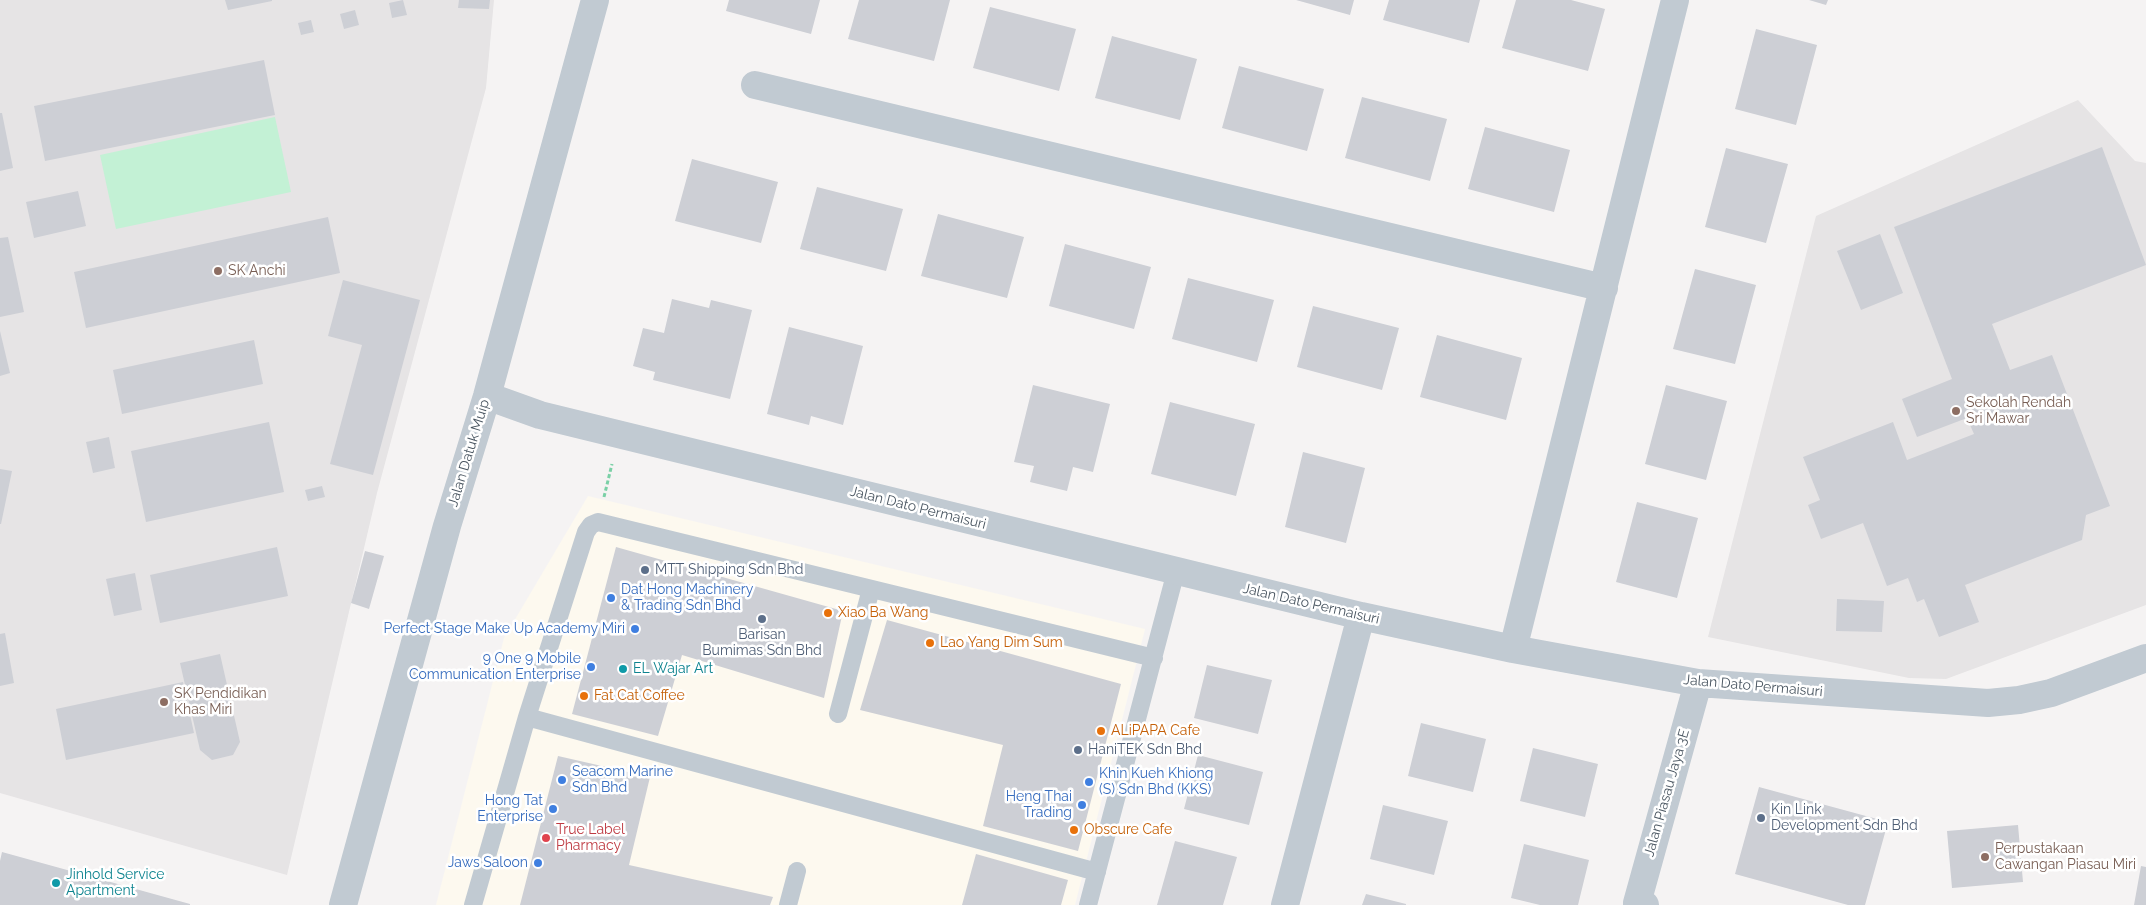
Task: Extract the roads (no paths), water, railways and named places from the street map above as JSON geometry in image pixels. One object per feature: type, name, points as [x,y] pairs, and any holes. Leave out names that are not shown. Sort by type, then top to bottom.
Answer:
[{"type":"street","name":"Jalan Datuk Muip","points":[[343,905],[447,526],[487,396],[596,0]]},
{"type":"street","points":[[1513,649],[1675,0]]},
{"type":"street","points":[[755,84],[1604,288]]},
{"type":"street","name":"Jalan Dato Permaisuri","points":[[487,396],[540,414],[619,434],[1361,616],[1513,649],[1698,683],[1988,703],[2019,700],[2050,693],[2146,658]]},
{"type":"street","points":[[1285,905],[1361,616]]},
{"type":"street","name":"Jalan Piasau Jaya 3E","points":[[1639,904],[1698,683]]},
{"type":"lane","points":[[473,905],[527,717],[586,532],[590,525],[598,522],[1154,658]]},
{"type":"lane","points":[[1088,905],[1176,571]]},
{"type":"lane","points":[[838,714],[871,589]]},
{"type":"lane","points":[[527,717],[1097,872]]},
{"type":"lane","points":[[788,905],[797,871]]},
{"type":"place","name":"SK Anchi","points":[[218,271]]},
{"type":"place","name":"Sekolah Rendah Sri Mawar","points":[[1956,411]]},
{"type":"place","name":"MTT Shipping Sdn Bhd","points":[[645,570]]},
{"type":"place","name":"Dat Hong Machinery & Trading Sdn Bhd","points":[[611,598]]},
{"type":"place","name":"Xiao Ba Wang","points":[[828,613]]},
{"type":"place","name":"Barisan Bumimas Sdn Bhd","points":[[762,619]]},
{"type":"place","name":"Perfect Stage Make Up Academy Miri","points":[[635,629]]},
{"type":"place","name":"Lao Yang Dim Sum","points":[[930,643]]},
{"type":"place","name":"9 One 9 Mobile Communication Enterprise","points":[[591,667]]},
{"type":"place","name":"EL Wajar Art","points":[[623,669]]},
{"type":"place","name":"Fat Cat Coffee","points":[[584,696]]},
{"type":"place","name":"SK Pendidikan Khas Miri","points":[[164,702]]},
{"type":"place","name":"ALiPAPA Cafe","points":[[1101,731]]},
{"type":"place","name":"HaniTEK Sdn Bhd","points":[[1078,750]]},
{"type":"place","name":"Seacom Marine Sdn Bhd","points":[[562,780]]},
{"type":"place","name":"Khin Kueh Khiong (S) Sdn Bhd (KKS)","points":[[1089,782]]},
{"type":"place","name":"Heng Thai Trading","points":[[1082,805]]},
{"type":"place","name":"Hong Tat Enterprise","points":[[553,809]]},
{"type":"place","name":"Kin Link Development Sdn Bhd","points":[[1761,818]]},
{"type":"place","name":"Obscure Cafe","points":[[1074,830]]},
{"type":"place","name":"True Label Pharmacy","points":[[546,838]]},
{"type":"place","name":"Perpustakaan Cawangan Piasau Miri","points":[[1985,857]]},
{"type":"place","name":"Jaws Saloon","points":[[538,863]]},
{"type":"place","name":"Jinhold Service Apartment","points":[[56,883]]}]
